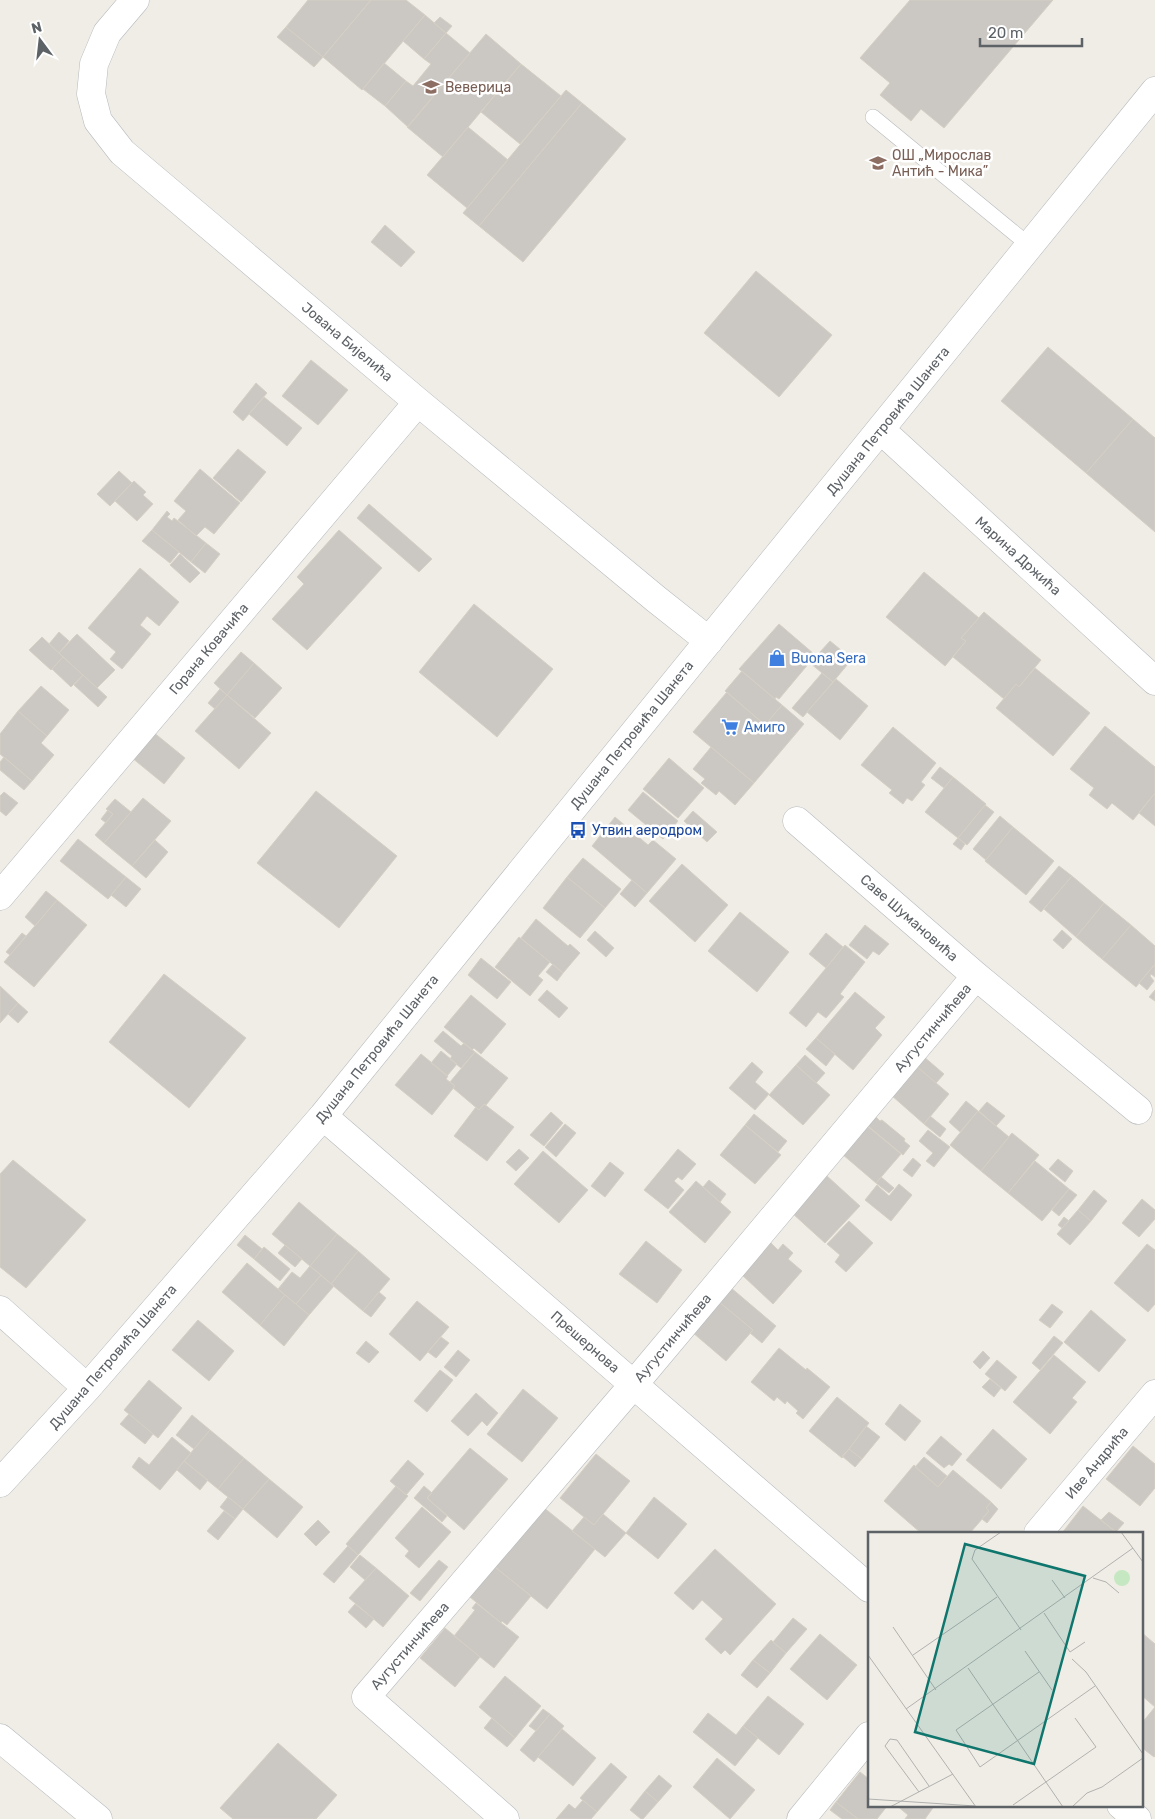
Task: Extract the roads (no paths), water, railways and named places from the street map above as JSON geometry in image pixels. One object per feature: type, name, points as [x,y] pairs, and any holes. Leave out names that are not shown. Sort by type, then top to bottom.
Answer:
[{"type":"street","name":"Јована Бијелића","points":[[135,0],[107,32],[94,64],[91,94],[98,121],[122,152],[418,402],[656,599],[709,640]]},
{"type":"street","name":"Душана Петровића Шанета","points":[[0,1483],[87,1388],[323,1116],[1155,91]]},
{"type":"street","name":"Горана Ковачића","points":[[0,896],[418,402]]},
{"type":"street","name":"Марина Држића","points":[[881,430],[1155,681]]},
{"type":"street","name":"Саве Шумановића","points":[[797,821],[976,976],[1138,1110]]},
{"type":"street","name":"Аугустинчићева","points":[[505,1819],[366,1697],[634,1384],[976,976]]},
{"type":"street","name":"Прешернова","points":[[323,1116],[868,1587]]},
{"type":"street","points":[[0,1310],[87,1388]]},
{"type":"street","name":"Иве Андрића","points":[[1039,1532],[1155,1394]]},
{"type":"street","points":[[801,1819],[868,1737]]},
{"type":"street","points":[[0,1738],[98,1819]]},
{"type":"street","points":[[1122,1806],[1137,1819]]},
{"type":"lane","points":[[873,117],[1030,246]]},
{"type":"place","name":"Веверица","points":[[431,87]]},
{"type":"place","name":"ОШ „Мирослав Антић - Мика”","points":[[878,163]]},
{"type":"place","name":"Buona Sera","points":[[777,658]]},
{"type":"place","name":"Амиго","points":[[730,727]]},
{"type":"place","name":"Утвин аеродром","points":[[578,830]]}]
